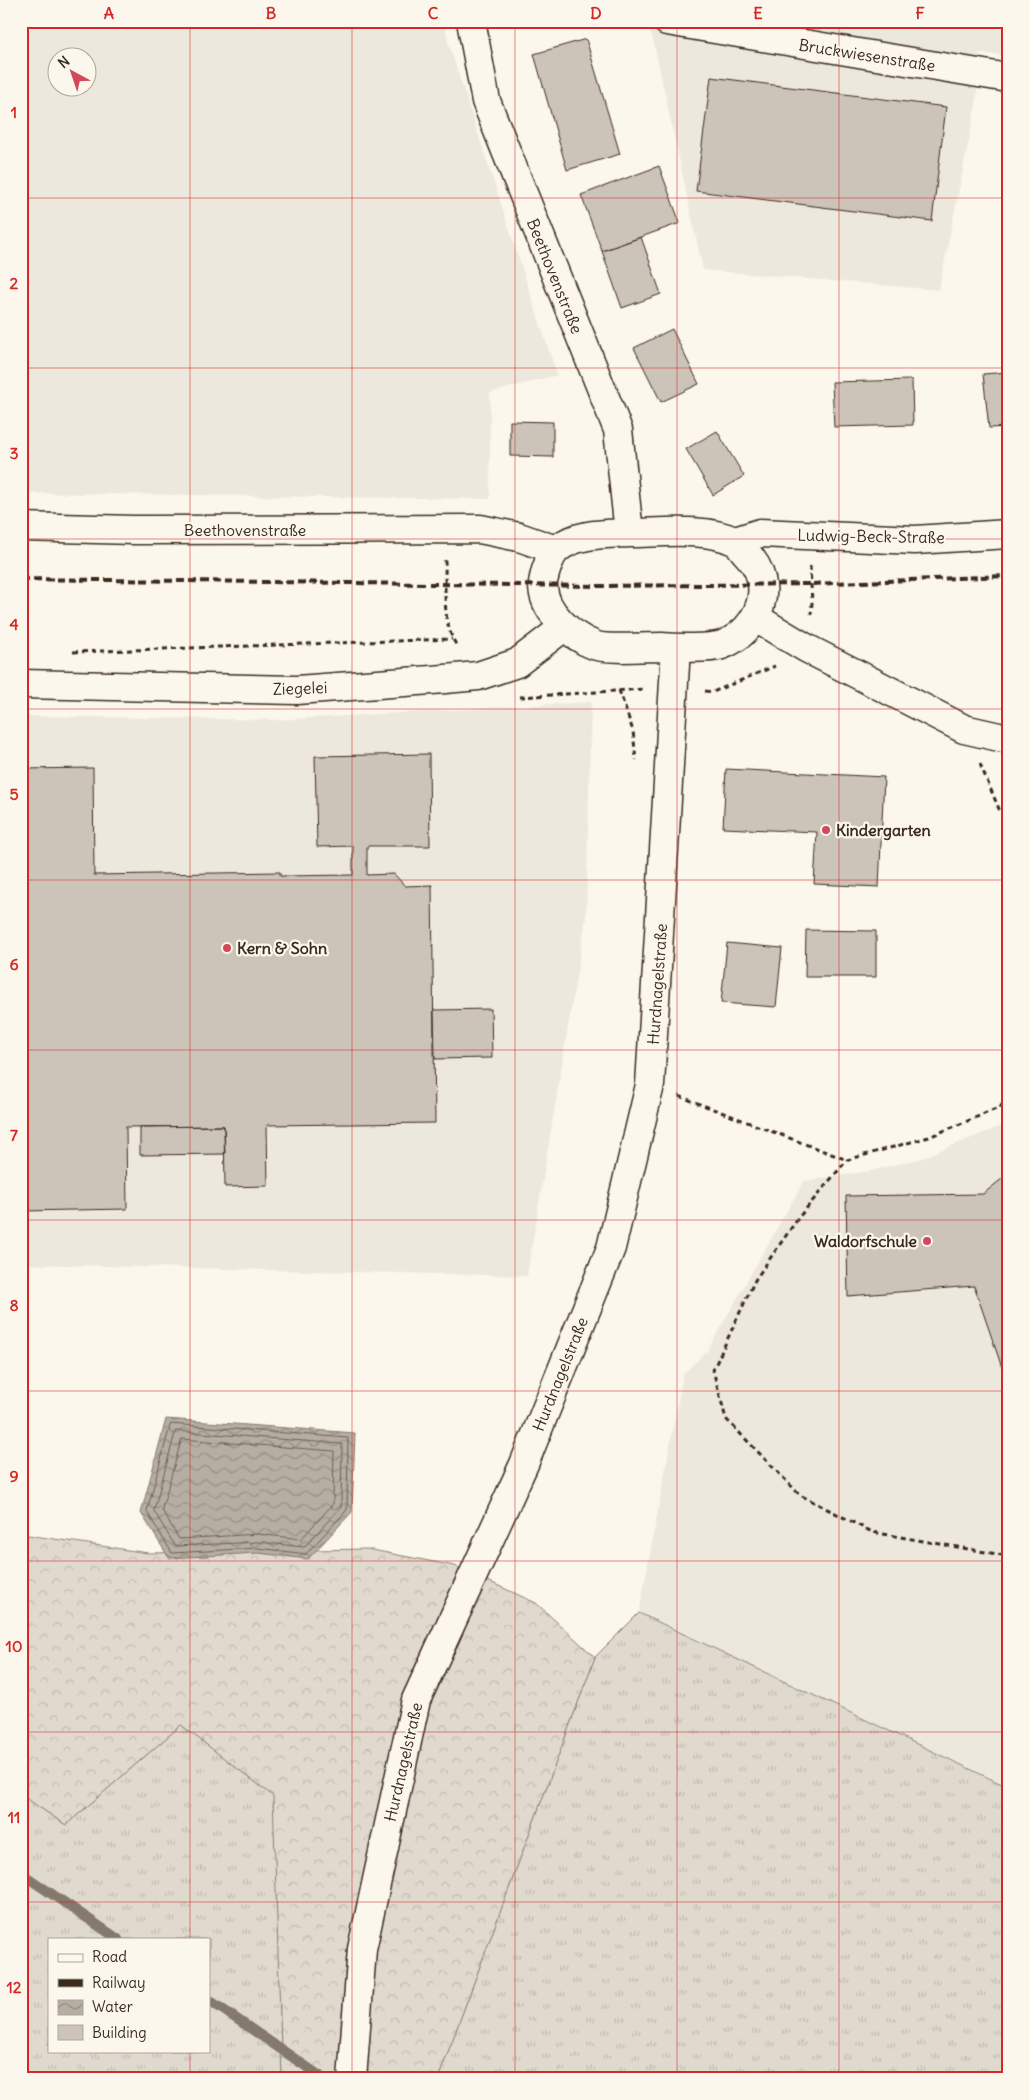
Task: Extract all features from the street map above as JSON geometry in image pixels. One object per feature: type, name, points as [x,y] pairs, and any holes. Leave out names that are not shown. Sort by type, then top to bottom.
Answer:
[{"type":"street","name":"Beethovenstraße","points":[[471,21],[486,101],[618,430],[629,533]]},
{"type":"street","name":"Bruckwiesenstraße","points":[[667,21],[1008,78]]},
{"type":"street","name":"Beethovenstraße","points":[[21,527],[134,530],[480,529],[519,537],[556,550]]},
{"type":"street","name":"Ludwig-Beck-Straße","points":[[735,541],[760,533],[915,540],[1008,534]]},
{"type":"street","points":[[600,534],[711,534],[735,541],[756,562],[762,584],[763,598],[756,618],[747,629],[721,645],[676,648],[595,646],[564,627],[551,611],[543,586],[548,565],[556,550],[576,540],[600,534]]},
{"type":"street","points":[[756,618],[806,648],[964,729],[1008,739]]},
{"type":"street","name":"Ziegelei","points":[[21,684],[297,690],[478,676],[517,663],[564,627]]},
{"type":"street","name":"Hurdnagelstraße","points":[[352,2079],[362,1949],[416,1700],[524,1464],[610,1248],[650,1085],[676,648]]},
{"type":"path","points":[[806,648],[812,603],[808,535]]},
{"type":"path","points":[[66,652],[452,639]]},
{"type":"path","points":[[964,729],[999,809],[1008,819]]},
{"type":"path","points":[[650,1085],[847,1160]]},
{"type":"path","points":[[1002,1107],[1008,1087]]},
{"type":"path","points":[[1008,1105],[930,1136],[847,1160],[799,1217],[750,1289],[713,1370],[726,1419],[800,1495],[872,1532],[1008,1556]]},
{"type":"shaded area","points":[[21,21],[444,21],[448,42],[557,375],[490,393],[490,499],[21,493]]},
{"type":"shaded area","points":[[646,21],[1008,21],[1008,56],[980,53],[976,104],[939,290],[703,270],[653,39]]},
{"type":"shaded area","points":[[591,702],[586,918],[527,1276],[21,1264],[21,716],[275,720]]},
{"type":"shaded area","points":[[1008,1123],[1008,1787],[639,1613],[683,1374],[707,1351],[804,1181],[870,1171],[922,1158]]},
{"type":"green space","points":[[21,1534],[148,1553],[367,1549],[455,1566],[536,1603],[595,1657],[438,2079],[282,2079],[273,1796],[181,1725],[66,1825],[21,1795]]},
{"type":"green space","points":[[639,1613],[1008,1787],[1008,2079],[438,2079],[595,1657]]},
{"type":"green space","points":[[181,1725],[274,1796],[282,2079],[21,2079],[21,1795],[66,1825]]},
{"type":"water","points":[[166,1419],[355,1433],[352,1512],[308,1559],[258,1553],[169,1558],[141,1513]]},
{"type":"building","points":[[586,39],[620,154],[567,170],[534,54]]},
{"type":"building","points":[[711,77],[946,107],[932,221],[696,191]]},
{"type":"building","points":[[659,166],[680,223],[602,251],[581,195]]},
{"type":"building","points":[[641,237],[661,294],[622,308],[602,251]]},
{"type":"building","points":[[672,329],[699,384],[661,402],[634,348]]},
{"type":"building","points":[[1008,372],[1008,427],[989,428],[983,374]]},
{"type":"building","points":[[912,380],[913,425],[834,427],[832,382]]},
{"type":"building","points":[[510,421],[553,422],[553,457],[510,456]]},
{"type":"building","points":[[717,431],[744,476],[713,495],[686,449]]},
{"type":"building","name":"Kern & Sohn","points":[[429,754],[430,846],[367,846],[367,875],[394,874],[405,886],[432,885],[435,1123],[267,1125],[268,1186],[225,1187],[224,1126],[126,1127],[127,1209],[21,1211],[21,769],[93,768],[94,875],[280,872],[280,876],[353,875],[353,846],[317,847],[315,756]]},
{"type":"building","name":"Kindergarten","points":[[726,769],[884,777],[879,887],[814,884],[817,832],[723,828]]},
{"type":"building","points":[[806,930],[876,931],[876,977],[805,977]]},
{"type":"building","points":[[727,943],[782,948],[776,1007],[721,1003]]},
{"type":"building","points":[[491,1009],[492,1058],[435,1059],[434,1010]]},
{"type":"building","points":[[224,1126],[225,1154],[140,1155],[140,1127]]},
{"type":"building","name":"Waldorfschule","points":[[1008,1174],[1008,1385],[974,1286],[848,1296],[846,1196],[983,1194]]},
{"type":"waterway","points":[[21,1873],[117,1938]]},
{"type":"waterway","points":[[210,2001],[320,2076],[320,2079]]},
{"type":"railway","points":[[21,579],[596,586],[811,584],[1008,576]]},
{"type":"place","name":"Kindergarten","points":[[826,830]]},
{"type":"place","name":"Kern & Sohn","points":[[227,948]]},
{"type":"place","name":"Waldorfschule","points":[[927,1241]]}]
